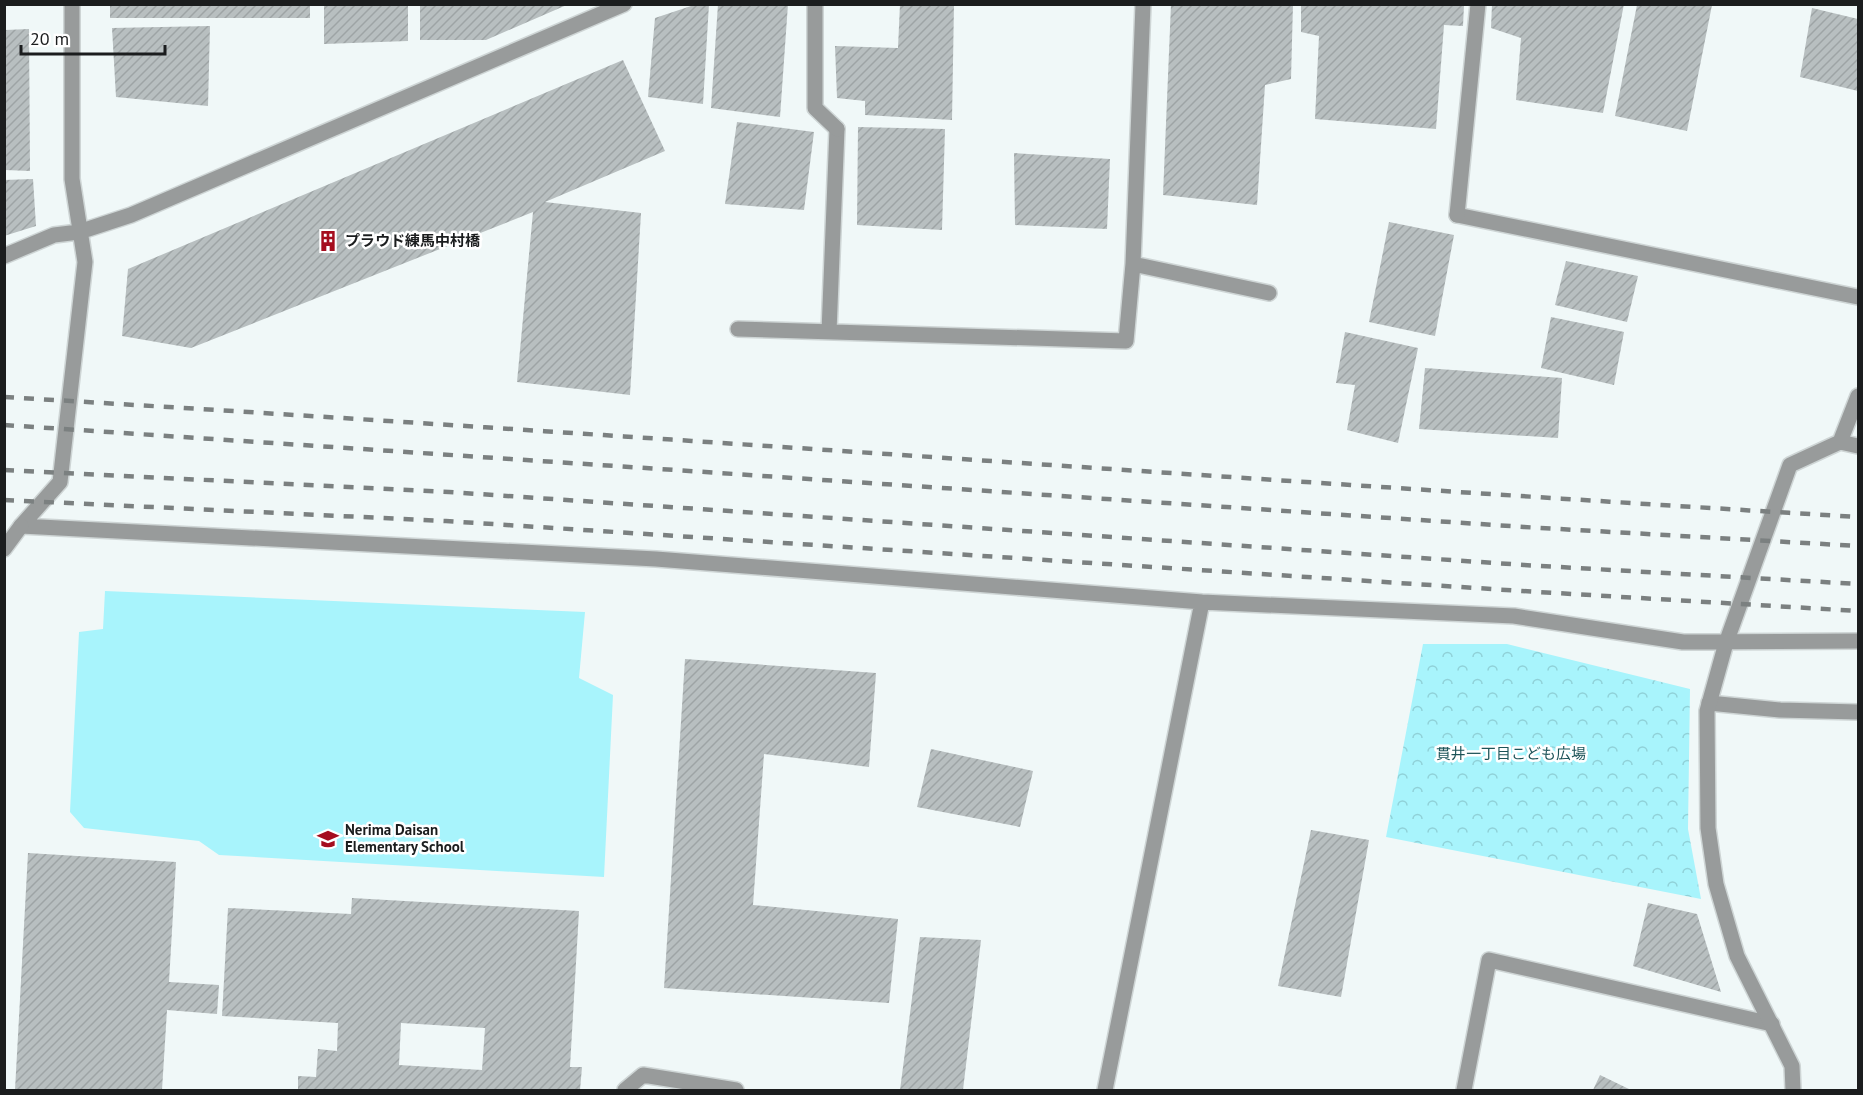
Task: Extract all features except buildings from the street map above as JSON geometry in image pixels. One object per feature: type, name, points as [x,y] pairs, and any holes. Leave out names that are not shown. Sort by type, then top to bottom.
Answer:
[{"type":"street","points":[[4,549],[60,482],[85,262],[72,179],[72,4]]},
{"type":"street","points":[[4,255],[54,235],[79,232],[131,215],[624,4]]},
{"type":"street","points":[[815,4],[815,108],[837,129],[829,332]]},
{"type":"street","points":[[738,329],[1126,341],[1133,264],[1143,4]]},
{"type":"street","points":[[1478,4],[1457,215],[1858,297]]},
{"type":"street","points":[[1133,264],[1269,293]]},
{"type":"street","points":[[1840,442],[1858,396]]},
{"type":"street","points":[[1793,1090],[1792,1066],[1737,957],[1716,884],[1708,828],[1707,711],[1726,643],[1790,465],[1840,442],[1858,446]]},
{"type":"street","points":[[21,526],[656,559],[1202,602],[1514,616],[1683,642],[1858,641]]},
{"type":"street","points":[[1105,1090],[1202,602]]},
{"type":"street","points":[[1709,703],[1780,710],[1858,712]]},
{"type":"street","points":[[1464,1090],[1489,960],[1772,1024]]},
{"type":"street","points":[[625,1090],[643,1075],[736,1090]]},
{"type":"green space","points":[[105,591],[585,612],[579,678],[613,695],[604,877],[219,855],[199,841],[84,828],[70,812],[79,632],[103,629]]},
{"type":"green space","name":"貫井一丁目こども広場","points":[[1423,644],[1507,644],[1690,689],[1688,829],[1701,899],[1386,837]]},
{"type":"railway","points":[[4,397],[1858,517]]},
{"type":"railway","points":[[4,425],[1524,527],[1858,546]]},
{"type":"railway","points":[[4,470],[449,492],[1524,565],[1858,584]]},
{"type":"railway","points":[[4,500],[446,521],[1858,611]]},
{"type":"place","name":"プラウド練馬中村橋","points":[[328,241]]},
{"type":"place","name":"Nerima Daisan Elementary School","points":[[328,839]]}]
